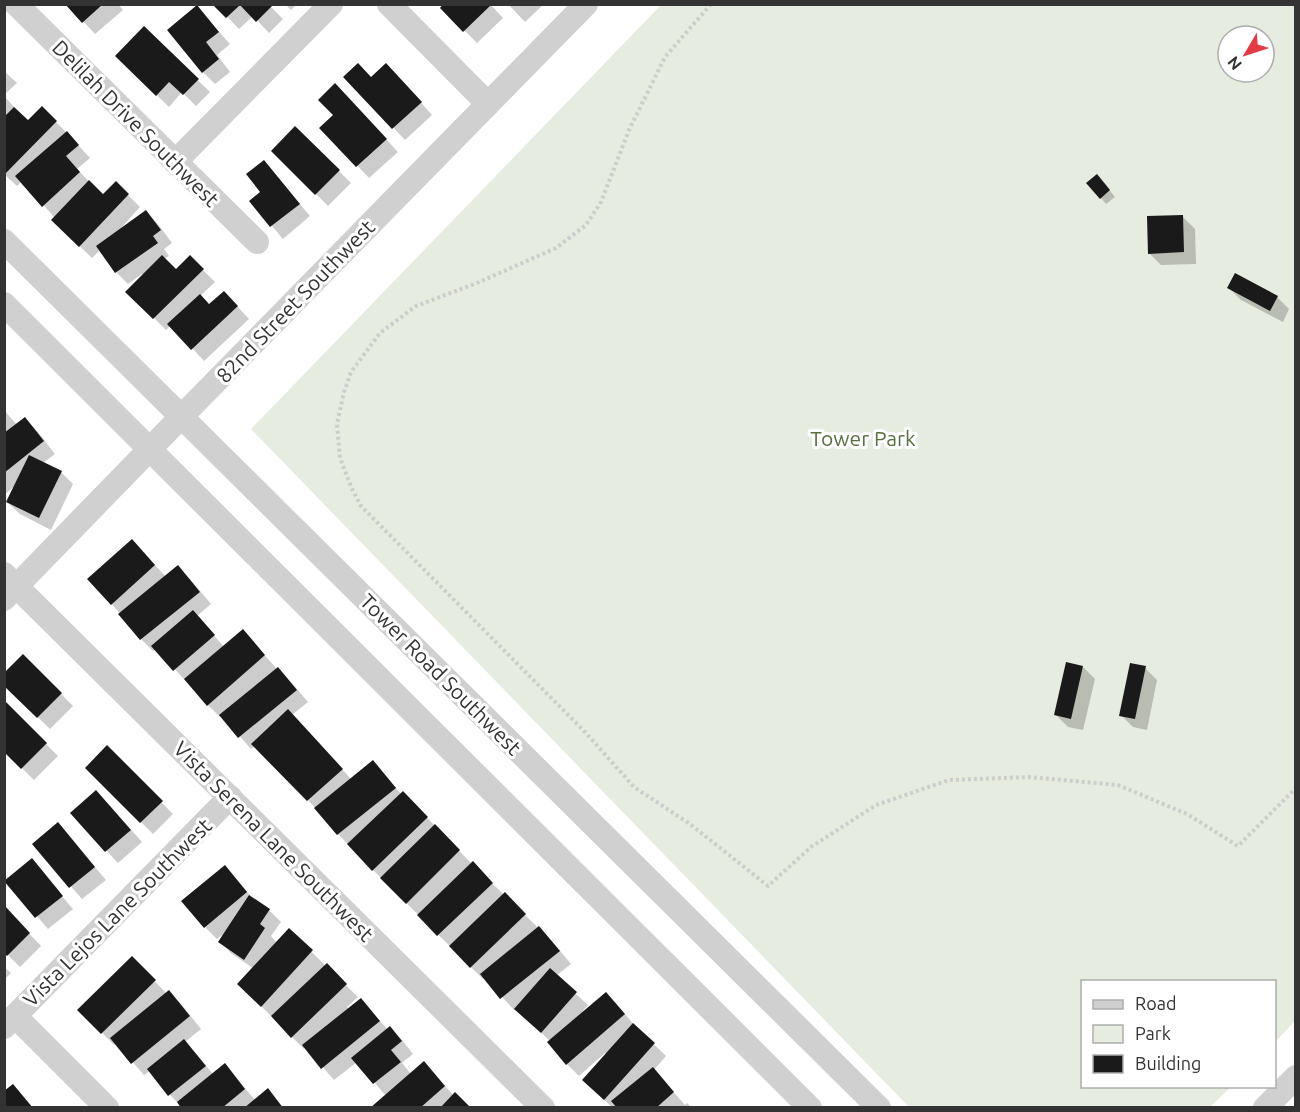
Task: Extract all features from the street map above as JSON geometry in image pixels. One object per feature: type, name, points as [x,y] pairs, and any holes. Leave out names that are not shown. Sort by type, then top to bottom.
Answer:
[{"type":"street","name":"Delilah Drive Southwest","points":[[16,4],[257,242]]},
{"type":"street","points":[[176,162],[332,4]]},
{"type":"street","points":[[389,4],[488,104]]},
{"type":"street","name":"82nd Street Southwest","points":[[9,586],[181,417],[586,4]]},
{"type":"street","name":"Tower Road Southwest","points":[[4,241],[879,1107]]},
{"type":"street","points":[[4,304],[810,1107]]},
{"type":"street","name":"Vista Serena Lane Southwest","points":[[9,586],[230,797],[543,1107]]},
{"type":"street","name":"Vista Lejos Lane Southwest","points":[[10,1021],[230,797]]},
{"type":"street","points":[[10,1021],[107,1107]]},
{"type":"street","points":[[1265,1107],[1296,1077]]},
{"type":"path","points":[[711,4],[665,57],[629,130],[601,202],[585,225],[556,248],[477,283],[416,306],[380,333],[351,372],[344,392],[338,424],[340,458],[361,506],[585,732],[634,787],[690,824],[768,886],[812,847],[876,805],[949,780],[1029,777],[1118,785],[1187,814],[1238,846],[1296,788]]},
{"type":"green space","name":"Tower Park","points":[[661,5],[1295,5],[1295,1021],[1276,1041],[1276,980],[1081,980],[1081,1088],[1230,1088],[1210,1107],[909,1107],[251,429]]},
{"type":"building","points":[[65,4],[103,4],[82,23]]},
{"type":"building","points":[[212,4],[270,4],[272,6],[256,22],[240,5],[226,18]]},
{"type":"building","points":[[443,4],[492,4],[463,32],[440,8]]},
{"type":"building","points":[[197,5],[219,32],[206,42],[219,59],[202,73],[167,30]]},
{"type":"building","points":[[144,26],[199,79],[183,95],[169,82],[156,96],[115,56]]},
{"type":"building","points":[[358,63],[371,77],[386,63],[422,102],[392,129],[343,77]]},
{"type":"building","points":[[335,83],[387,139],[356,167],[319,128],[333,115],[318,100]]},
{"type":"building","points":[[42,106],[57,121],[4,175],[4,117],[14,107],[28,120]]},
{"type":"building","points":[[295,126],[340,170],[315,195],[271,151]]},
{"type":"building","points":[[67,131],[79,145],[66,156],[80,172],[42,207],[15,176]]},
{"type":"building","points":[[264,160],[300,204],[270,227],[249,201],[260,192],[246,174]]},
{"type":"building","points":[[1097,174],[1110,190],[1100,199],[1086,183]]},
{"type":"building","points":[[89,180],[103,194],[116,181],[129,194],[79,247],[51,220]]},
{"type":"building","points":[[146,210],[161,230],[153,236],[158,243],[115,273],[96,246]]},
{"type":"building","points":[[1183,215],[1184,252],[1148,254],[1147,216]]},
{"type":"building","points":[[162,255],[176,269],[190,255],[204,269],[153,319],[125,292]]},
{"type":"building","points":[[1235,273],[1278,296],[1270,311],[1227,288]]},
{"type":"building","points":[[224,291],[238,306],[191,350],[167,324],[200,294],[209,304]]},
{"type":"building","points":[[25,417],[44,441],[4,473],[4,433]]},
{"type":"building","points":[[29,455],[62,471],[39,518],[6,502]]},
{"type":"building","points":[[132,539],[155,565],[111,605],[87,579]]},
{"type":"building","points":[[178,565],[200,592],[140,640],[118,614]]},
{"type":"building","points":[[193,610],[215,635],[173,671],[151,646]]},
{"type":"building","points":[[243,629],[265,655],[207,706],[184,679]]},
{"type":"building","points":[[23,654],[62,693],[37,718],[4,686],[4,673]]},
{"type":"building","points":[[1066,662],[1083,666],[1071,719],[1054,715]]},
{"type":"building","points":[[1130,663],[1146,666],[1135,719],[1119,716]]},
{"type":"building","points":[[278,667],[297,690],[238,738],[219,715]]},
{"type":"building","points":[[4,700],[47,743],[21,769],[4,752]]},
{"type":"building","points":[[288,709],[343,769],[307,801],[251,744]]},
{"type":"building","points":[[107,745],[163,801],[140,823],[85,768]]},
{"type":"building","points":[[373,760],[396,788],[337,835],[314,808]]},
{"type":"building","points":[[96,790],[131,830],[105,852],[70,813]]},
{"type":"building","points":[[403,791],[428,817],[372,871],[347,844]]},
{"type":"building","points":[[58,822],[95,867],[69,888],[32,844]]},
{"type":"building","points":[[435,824],[460,850],[406,904],[380,878]]},
{"type":"building","points":[[32,858],[63,896],[35,918],[4,881]]},
{"type":"building","points":[[473,861],[493,883],[437,936],[417,915]]},
{"type":"building","points":[[225,865],[247,892],[204,928],[181,901]]},
{"type":"building","points":[[505,892],[526,914],[470,968],[449,946]]},
{"type":"building","points":[[249,895],[270,909],[260,924],[265,928],[244,960],[218,942]]},
{"type":"building","points":[[4,905],[30,933],[7,956],[4,953]]},
{"type":"building","points":[[539,926],[560,951],[500,999],[480,974]]},
{"type":"building","points":[[289,928],[313,950],[261,1007],[237,984]]},
{"type":"building","points":[[132,956],[156,980],[101,1034],[77,1010]]},
{"type":"building","points":[[327,963],[347,984],[291,1038],[271,1016]]},
{"type":"building","points":[[550,968],[577,992],[541,1033],[514,1009]]},
{"type":"building","points":[[169,990],[190,1016],[131,1064],[110,1038]]},
{"type":"building","points":[[606,992],[625,1014],[566,1065],[547,1042]]},
{"type":"building","points":[[361,998],[380,1021],[321,1069],[302,1045]]},
{"type":"building","points":[[633,1023],[655,1043],[604,1100],[582,1080]]},
{"type":"building","points":[[390,1026],[402,1041],[391,1050],[401,1062],[373,1084],[351,1058]]},
{"type":"building","points":[[184,1039],[206,1066],[168,1096],[147,1069]]},
{"type":"building","points":[[424,1061],[445,1086],[420,1108],[370,1108]]},
{"type":"building","points":[[225,1063],[245,1089],[222,1108],[181,1108],[177,1102]]},
{"type":"building","points":[[653,1067],[674,1092],[656,1108],[617,1108],[611,1101]]},
{"type":"building","points":[[13,1084],[33,1108],[4,1108],[4,1091]]},
{"type":"building","points":[[268,1088],[283,1108],[244,1108]]},
{"type":"building","points":[[455,1092],[471,1108],[440,1108]]}]
